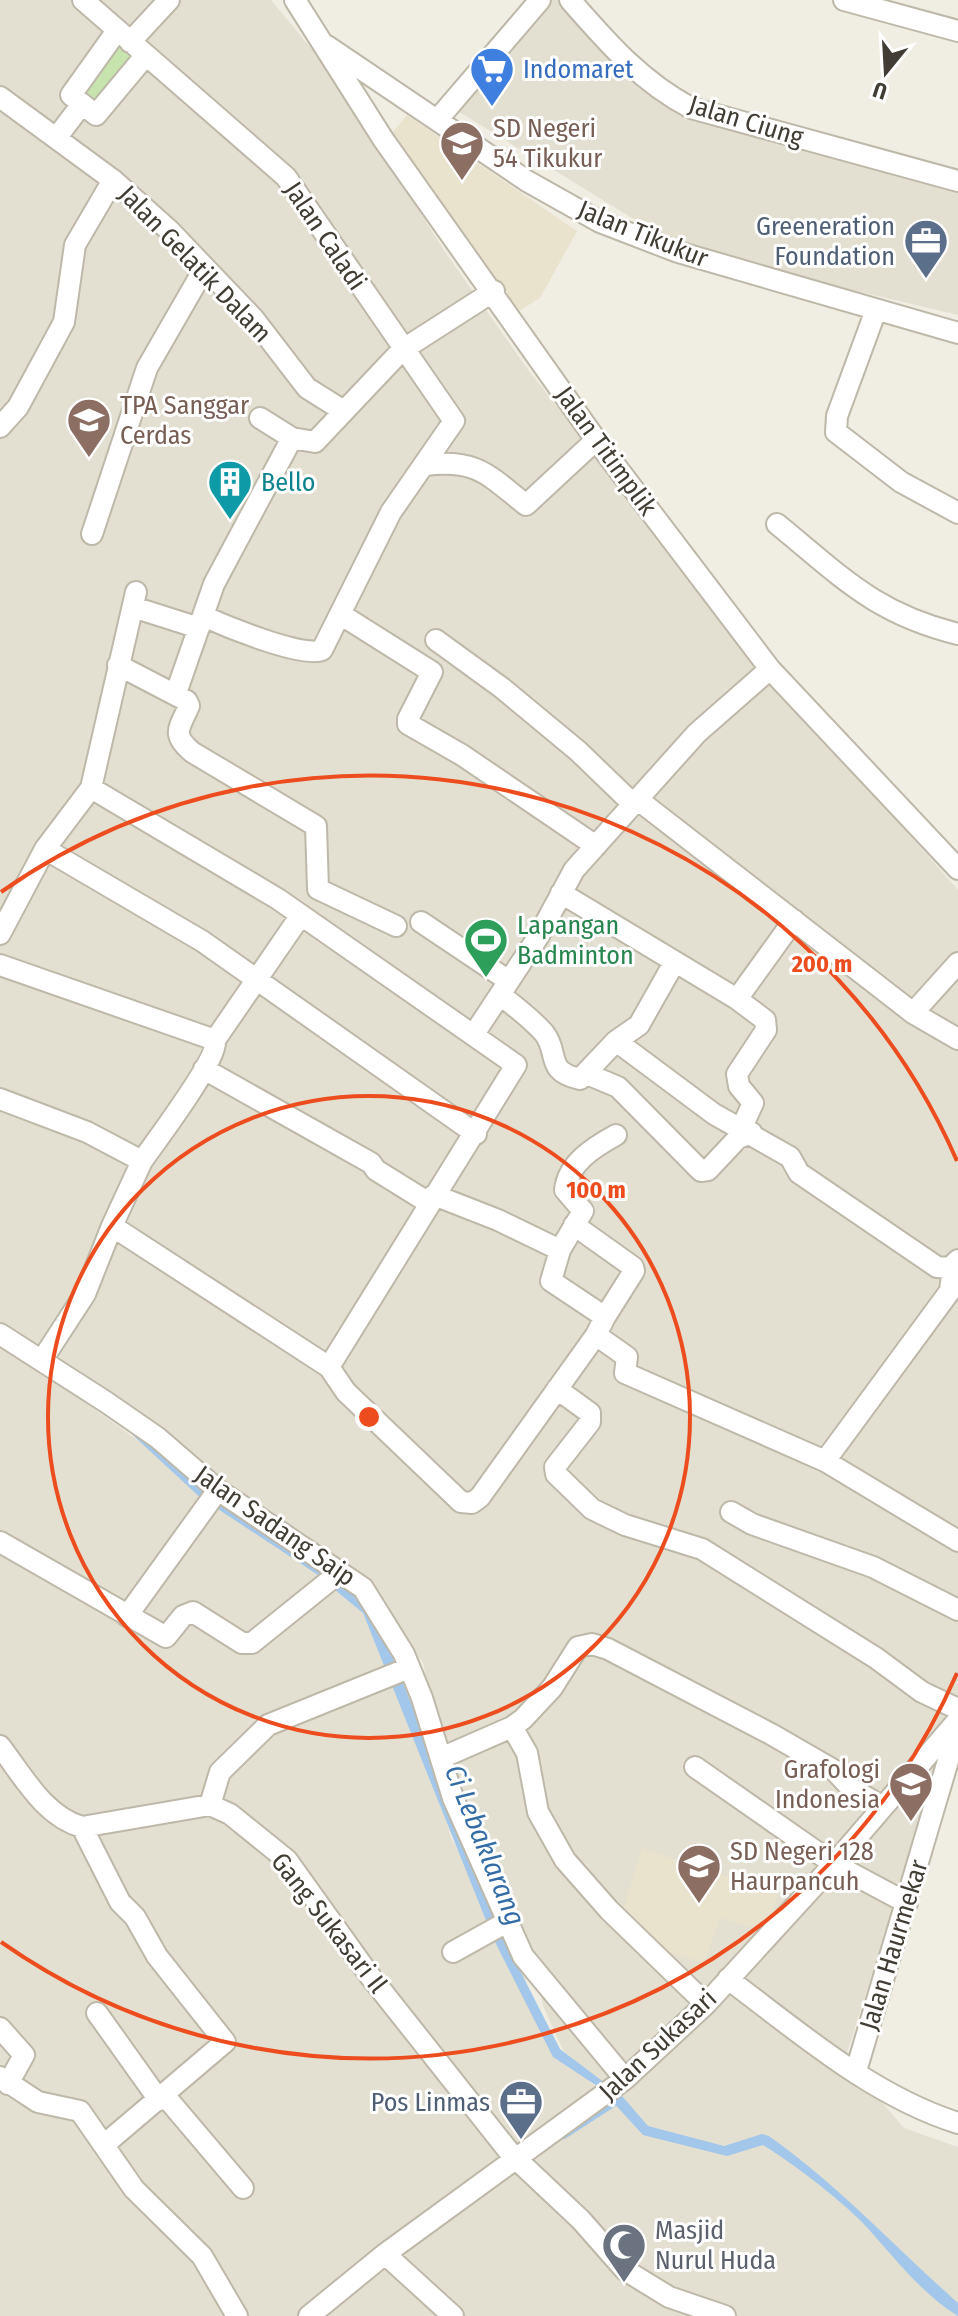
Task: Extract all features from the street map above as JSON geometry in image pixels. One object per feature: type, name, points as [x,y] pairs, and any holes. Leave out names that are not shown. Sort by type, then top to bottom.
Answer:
[{"type":"street","name":"Jalan Caladi","points":[[83,0],[286,177],[454,425],[425,465]]},
{"type":"street","points":[[131,43],[99,116],[71,93],[131,43],[169,0]]},
{"type":"street","name":"Jalan Titimplik","points":[[295,0],[383,139],[494,291],[596,440],[770,669],[951,851],[958,869]]},
{"type":"street","points":[[438,119],[540,0]]},
{"type":"street","name":"Jalan Ciung","points":[[570,0],[621,58],[658,91],[691,108],[958,181]]},
{"type":"street","points":[[844,0],[958,31]]},
{"type":"street","name":"Jalan Tikukur","points":[[319,41],[527,181],[600,222],[678,252],[958,333]]},
{"type":"street","name":"Jalan Gelatik Dalam","points":[[0,97],[113,180],[170,231],[254,319],[307,388],[342,410]]},
{"type":"street","points":[[57,137],[82,104]]},
{"type":"street","points":[[0,427],[18,407],[64,322],[75,245],[113,180]]},
{"type":"street","points":[[92,534],[147,368],[204,269]]},
{"type":"street","points":[[260,418],[292,438],[315,442],[402,350],[494,291]]},
{"type":"street","points":[[876,310],[837,416],[836,432],[901,482],[958,513]]},
{"type":"street","points":[[176,693],[214,584],[292,438]]},
{"type":"street","points":[[0,934],[45,849],[91,788],[135,600],[201,622],[315,653],[325,645],[391,512],[425,465],[453,462],[471,465],[526,505],[596,440]]},
{"type":"street","points":[[777,524],[869,600],[921,625],[958,634]]},
{"type":"street","points":[[340,614],[432,672],[408,724],[462,755],[596,846]]},
{"type":"street","points":[[436,640],[502,688],[635,801],[913,1013],[958,1039]]},
{"type":"street","points":[[118,665],[176,693],[189,706],[178,741],[316,826],[318,889],[396,926]]},
{"type":"street","points":[[474,1034],[505,988],[574,870],[697,733],[770,669]]},
{"type":"street","points":[[91,788],[301,915],[516,1065],[476,1134],[431,1199],[372,1303],[329,1367]]},
{"type":"street","points":[[45,849],[202,941],[476,1134]]},
{"type":"street","points":[[561,893],[737,999],[768,1025],[737,1074],[739,1086],[753,1103],[747,1130],[708,1170],[701,1171],[618,1087],[587,1074]]},
{"type":"street","points":[[42,1360],[85,1294],[142,1161],[204,1069],[217,1044],[215,1040],[301,915]]},
{"type":"street","points":[[737,999],[794,920]]},
{"type":"street","points":[[421,922],[505,988],[546,1035],[552,1063],[559,1070],[580,1079],[616,1041],[639,1025],[674,963]]},
{"type":"street","points":[[913,1013],[958,963]]},
{"type":"street","points":[[0,965],[215,1040]]},
{"type":"street","points":[[616,1041],[714,1114],[790,1157],[799,1173],[948,1265],[950,1291],[825,1461]]},
{"type":"street","points":[[204,1069],[431,1199],[498,1220],[560,1250]]},
{"type":"street","points":[[0,1099],[87,1132],[142,1161]]},
{"type":"street","points":[[616,1135],[585,1154],[570,1174],[565,1190],[583,1211],[560,1250],[551,1281],[600,1326],[627,1357],[625,1373],[825,1461],[958,1541]]},
{"type":"street","points":[[112,1226],[329,1367],[346,1392],[439,1483],[461,1502],[472,1503],[480,1497],[557,1389],[631,1275],[633,1267],[574,1225]]},
{"type":"street","name":"Jalan Sadang Saip","points":[[0,1334],[158,1438],[213,1496],[333,1578],[363,1588],[398,1673],[441,1758],[499,1926],[623,2081]]},
{"type":"street","points":[[557,1389],[590,1413],[590,1422],[555,1467],[556,1474],[575,1496],[592,1509],[625,1525],[702,1549],[876,1658],[922,1692],[958,1709]]},
{"type":"street","points":[[127,1616],[213,1496]]},
{"type":"street","points":[[731,1512],[752,1524],[873,1567],[958,1610]]},
{"type":"street","points":[[0,1542],[166,1637],[183,1616],[193,1612],[246,1644],[261,1638],[333,1578]]},
{"type":"street","points":[[441,1758],[512,1727],[552,1688],[578,1647],[592,1644],[608,1649],[771,1734],[835,1771],[851,1788],[883,1807]]},
{"type":"street","points":[[0,1746],[43,1803],[67,1823],[82,1827],[210,1805],[220,1772],[268,1725],[398,1673]]},
{"type":"street","name":"Jalan Sukasari","points":[[309,2316],[385,2254],[623,2081],[706,2004],[834,1864],[958,1720]]},
{"type":"street","points":[[512,1727],[527,1753],[538,1812],[565,1860],[609,1910],[706,2004]]},
{"type":"street","name":"Jalan Haurmekar","points":[[856,2071],[958,1727]]},
{"type":"street","points":[[695,1767],[834,1864],[907,1903]]},
{"type":"street","name":"Gang Sukasari Il","points":[[210,1805],[230,1814],[287,1860],[370,1976],[516,2159],[581,2220],[625,2270],[669,2297],[679,2308],[725,2316]]},
{"type":"street","points":[[82,1827],[120,1902],[135,1917],[157,1956],[225,2042],[105,2144]]},
{"type":"street","points":[[453,1952],[499,1926]]},
{"type":"street","points":[[728,1979],[828,2054],[915,2107],[958,2123]]},
{"type":"street","points":[[97,2013],[162,2098],[243,2188]]},
{"type":"street","points":[[0,2028],[24,2055],[4,2081],[38,2102],[80,2111],[134,2189],[202,2256],[237,2316]]},
{"type":"street","points":[[385,2254],[453,2316]]},
{"type":"shaded area","points":[[0,0],[271,0],[335,77],[445,252],[529,371],[765,670],[958,890],[958,1700],[828,1868],[612,2095],[563,2050],[543,2006],[533,1957],[448,1784],[423,1663],[379,1599],[124,1405],[0,1326]]},
{"type":"shaded area","points":[[548,0],[569,0],[663,100],[958,189],[958,315],[718,258],[655,232],[456,110]]},
{"type":"shaded area","name":"SD Negeri 54 Tikukur","points":[[407,115],[577,231],[540,298],[514,314],[387,139]]},
{"type":"shaded area","points":[[0,1340],[155,1453],[274,1530],[362,1607],[402,1651],[451,1838],[507,1930],[540,2019],[564,2060],[608,2097],[306,2316],[0,2316]]},
{"type":"shaded area","points":[[949,1733],[845,2059],[904,2128],[958,2147],[958,2316],[320,2316],[514,2164],[613,2102]]},
{"type":"shaded area","name":"SD Negeri 128 Haurpancuh","points":[[642,1848],[778,1894],[765,1931],[720,1918],[704,1963],[657,1948],[621,1917]]},
{"type":"green space","points":[[116,34],[143,56],[96,113],[73,95]]},
{"type":"water","points":[[329,1573],[372,1606],[512,1955],[560,2049],[622,2096],[648,2126],[724,2146],[762,2134],[769,2136],[843,2196],[958,2303],[958,2316],[919,2284],[851,2211],[763,2145],[727,2156],[643,2135],[600,2088],[553,2057],[493,1938],[363,1613],[323,1580]]},
{"type":"waterway","name":"Ci Lebaklarang","points":[[136,1434],[202,1495],[328,1578]]},
{"type":"waterway","points":[[564,2136],[618,2101]]},
{"type":"place","name":"Indomaret","points":[[492,108]]},
{"type":"place","name":"SD Negeri 54 Tikukur","points":[[462,182]]},
{"type":"place","name":"Greeneration Foundation","points":[[926,280]]},
{"type":"place","name":"TPA Sanggar Cerdas","points":[[89,459]]},
{"type":"place","name":"Bello","points":[[230,521]]},
{"type":"place","name":"Lapangan Badminton","points":[[486,979]]},
{"type":"place","name":"Grafologi Indonesia","points":[[911,1823]]},
{"type":"place","name":"SD Negeri 128 Haurpancuh","points":[[699,1905]]},
{"type":"place","name":"Pos Linmas","points":[[521,2141]]},
{"type":"place","name":"Masjid Nurul Huda","points":[[624,2284]]}]
